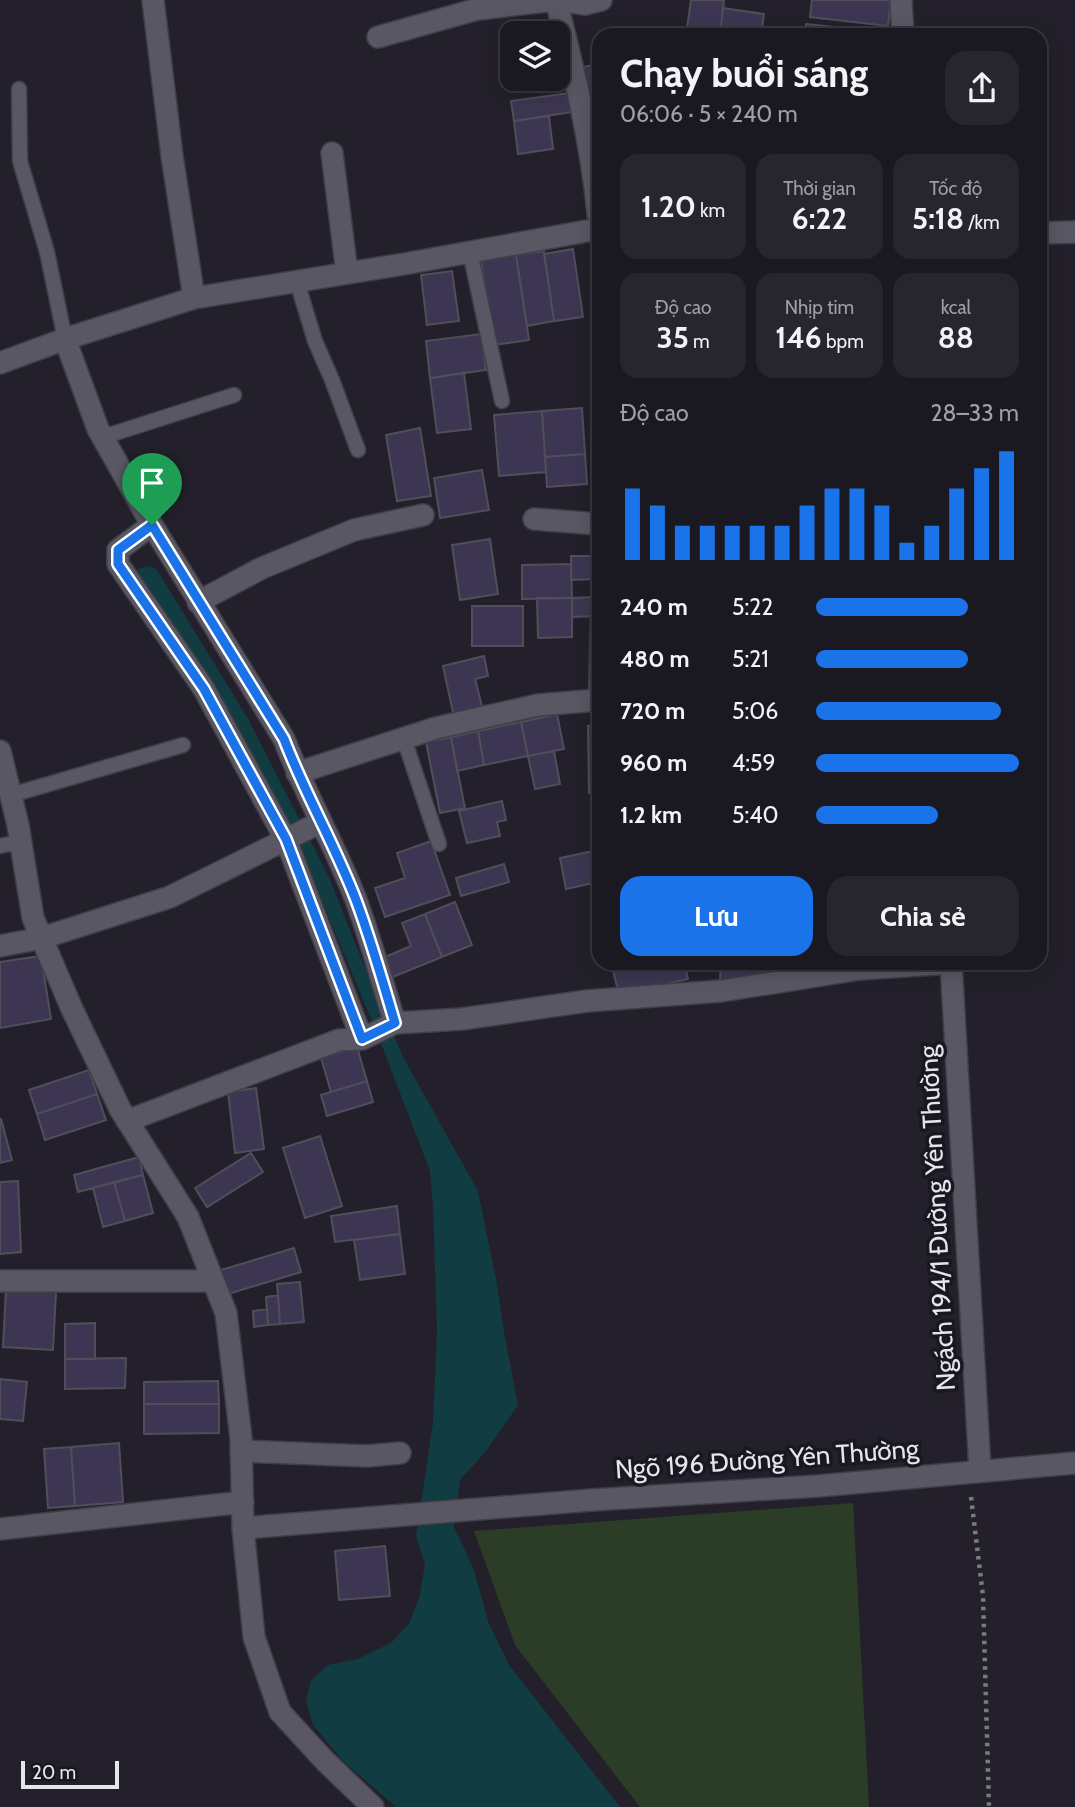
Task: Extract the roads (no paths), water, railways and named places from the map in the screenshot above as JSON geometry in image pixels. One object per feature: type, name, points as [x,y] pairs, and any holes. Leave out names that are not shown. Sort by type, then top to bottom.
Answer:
[{"type":"street","points":[[153,0],[172,156],[194,298]]},
{"type":"street","points":[[378,37],[478,9],[556,0],[585,4],[601,0]]},
{"type":"street","points":[[556,0],[578,88],[592,162]]},
{"type":"street","points":[[901,0],[903,28]]},
{"type":"street","points":[[332,153],[347,274]]},
{"type":"street","points":[[0,363],[65,339],[194,298],[592,230]]},
{"type":"street","points":[[1047,233],[1075,232]]},
{"type":"street","points":[[65,339],[98,429],[198,602],[284,739],[317,824],[356,900],[393,1024]]},
{"type":"street","points":[[198,602],[262,568],[354,530],[423,515]]},
{"type":"street","points":[[534,519],[592,524]]},
{"type":"street","points":[[152,525],[118,550],[118,564],[204,689],[288,838],[365,1038]]},
{"type":"street","points":[[297,773],[436,728],[538,705],[592,701]]},
{"type":"street","points":[[0,751],[10,795],[10,844],[33,918],[72,1009],[127,1121],[188,1217],[226,1313],[241,1438],[243,1528],[254,1637],[280,1712],[325,1761],[373,1807]]},
{"type":"street","points":[[0,946],[42,938],[170,897],[317,824]]},
{"type":"street","points":[[127,1121],[339,1040],[365,1038],[393,1024],[462,1019],[587,1001],[721,990],[853,970]]},
{"type":"street","name":"Ngách 194/1 Đường Yên Thường","points":[[951,970],[974,1471]]},
{"type":"street","points":[[0,1281],[213,1281]]},
{"type":"street","points":[[241,1451],[368,1456],[400,1454]]},
{"type":"street","name":"Ngõ 196 Đường Yên Thường","points":[[243,1528],[592,1500],[818,1486],[1075,1463]]},
{"type":"street","points":[[0,1529],[243,1502]]},
{"type":"lane","points":[[19,89],[20,161],[47,252],[65,339]]},
{"type":"lane","points":[[470,252],[502,401]]},
{"type":"lane","points":[[297,282],[314,341],[358,450]]},
{"type":"lane","points":[[103,437],[234,395]]},
{"type":"lane","points":[[404,739],[439,844]]},
{"type":"lane","points":[[10,795],[183,745]]}]
